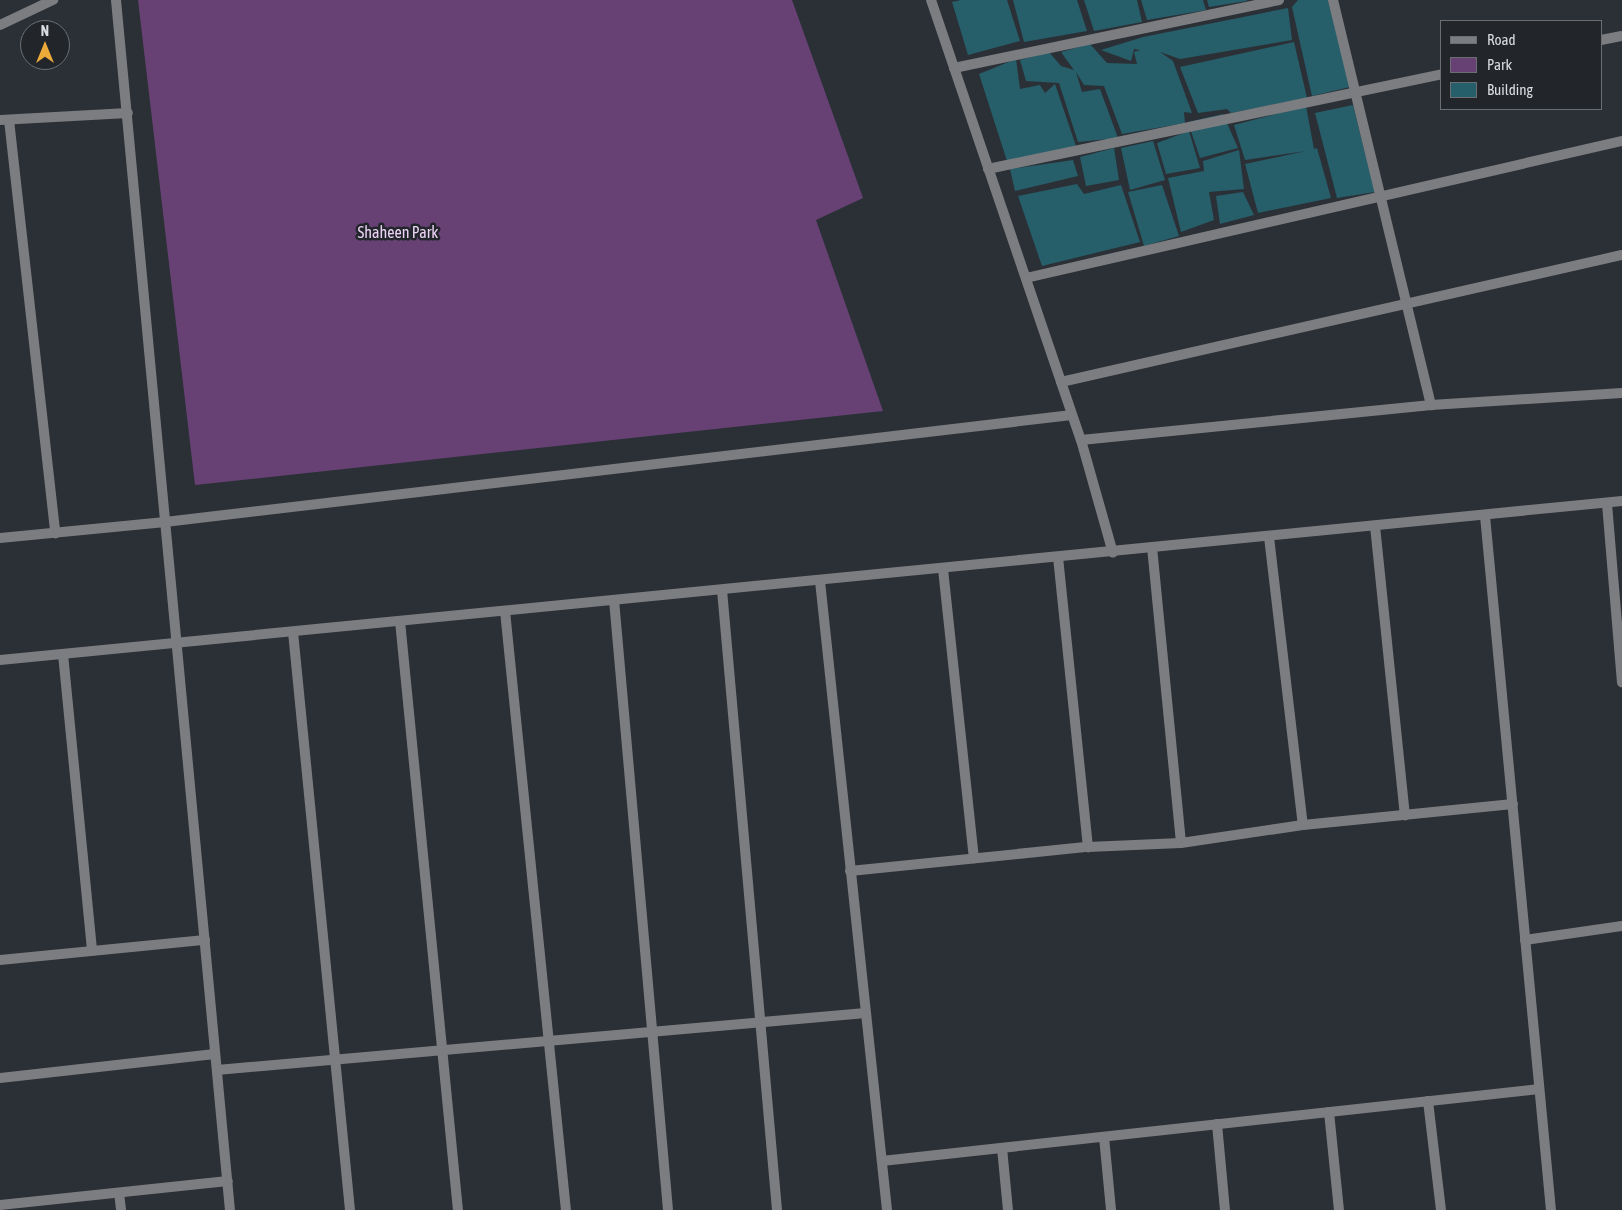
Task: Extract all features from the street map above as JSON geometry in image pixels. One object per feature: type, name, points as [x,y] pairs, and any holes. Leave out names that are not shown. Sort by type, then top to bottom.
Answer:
[{"type":"street","points":[[0,25],[54,0]]},
{"type":"street","points":[[116,0],[230,1210]]},
{"type":"street","points":[[931,0],[1081,440],[1113,553]]},
{"type":"street","points":[[954,68],[1279,0]]},
{"type":"street","points":[[1333,0],[1431,406]]},
{"type":"street","points":[[1602,40],[1622,36]]},
{"type":"street","points":[[988,169],[1440,74]]},
{"type":"street","points":[[55,533],[5,120],[128,113]]},
{"type":"street","points":[[1026,278],[1622,141]]},
{"type":"street","points":[[1061,382],[1622,255]]},
{"type":"street","points":[[1081,440],[1431,406],[1622,393]]},
{"type":"street","points":[[0,538],[165,522],[1072,415]]},
{"type":"street","points":[[0,660],[1113,553],[1622,501]]},
{"type":"street","points":[[1607,504],[1622,682]]},
{"type":"street","points":[[1485,516],[1551,1210]]},
{"type":"street","points":[[1375,526],[1405,815]]},
{"type":"street","points":[[1270,537],[1303,825]]},
{"type":"street","points":[[1152,548],[1181,843]]},
{"type":"street","points":[[1058,557],[1088,847]]},
{"type":"street","points":[[943,568],[974,858]]},
{"type":"street","points":[[820,581],[887,1210]]},
{"type":"street","points":[[722,590],[777,1210]]},
{"type":"street","points":[[614,600],[668,1210]]},
{"type":"street","points":[[505,611],[566,1210]]},
{"type":"street","points":[[400,621],[444,1050],[458,1210]]},
{"type":"street","points":[[293,632],[350,1210]]},
{"type":"street","points":[[63,654],[92,951]]},
{"type":"street","points":[[850,871],[1088,847],[1181,843],[1303,825],[1512,804]]},
{"type":"street","points":[[1526,940],[1622,926]]},
{"type":"street","points":[[0,960],[205,940]]},
{"type":"street","points":[[217,1070],[760,1024],[866,1013]]},
{"type":"street","points":[[0,1078],[216,1054]]},
{"type":"street","points":[[882,1161],[1539,1088]]},
{"type":"street","points":[[1428,1101],[1441,1210]]},
{"type":"street","points":[[1329,1112],[1339,1210]]},
{"type":"street","points":[[1217,1124],[1225,1210]]},
{"type":"street","points":[[1104,1136],[1111,1210]]},
{"type":"street","points":[[1002,1148],[1008,1210]]},
{"type":"street","points":[[1,1207],[228,1181]]},
{"type":"street","points":[[119,1193],[121,1210]]},
{"type":"green space","name":"Shaheen Park","points":[[138,0],[792,0],[863,198],[816,220],[883,411],[195,485]]},
{"type":"building","points":[[961,0],[1007,0],[1020,41],[968,55],[952,2]]},
{"type":"building","points":[[1013,0],[1077,0],[1087,31],[1024,42]]},
{"type":"building","points":[[1084,0],[1137,0],[1142,22],[1094,31]]},
{"type":"building","points":[[1141,0],[1203,0],[1206,10],[1147,20]]},
{"type":"building","points":[[1207,0],[1247,0],[1247,1],[1209,7]]},
{"type":"building","points":[[1298,0],[1328,0],[1350,87],[1312,96],[1292,7]]},
{"type":"building","points":[[1288,8],[1292,40],[1180,59],[1160,52],[1173,61],[1192,113],[1184,112],[1185,123],[1122,134],[1104,86],[1084,85],[1076,72],[1082,92],[1100,89],[1118,138],[1078,142],[1059,83],[1026,81],[1020,60],[1049,52],[1061,66],[1074,70],[1061,52],[1090,44],[1107,63],[1137,64],[1134,52],[1140,50],[1134,49],[1131,61],[1101,50],[1143,37]]},
{"type":"building","points":[[1294,42],[1307,98],[1231,113],[1227,109],[1198,113],[1180,67]]},
{"type":"building","points":[[1016,59],[1020,89],[1040,85],[1045,93],[1055,84],[1076,146],[1007,161],[979,74]]},
{"type":"building","points":[[1353,105],[1375,192],[1337,198],[1315,113]]},
{"type":"building","points":[[1306,106],[1314,149],[1317,148],[1331,198],[1258,213],[1245,164],[1306,151],[1245,160],[1234,125]]},
{"type":"building","points":[[1223,114],[1238,148],[1200,158],[1188,122]]},
{"type":"building","points":[[1189,131],[1200,168],[1166,174],[1157,143]]},
{"type":"building","points":[[1153,141],[1165,180],[1130,190],[1121,148]]},
{"type":"building","points":[[1114,148],[1119,180],[1086,186],[1080,157]]},
{"type":"building","points":[[1239,150],[1244,189],[1209,192],[1214,220],[1181,232],[1168,178],[1204,171],[1203,161]]},
{"type":"building","points":[[1073,160],[1078,176],[1015,191],[1010,169]]},
{"type":"building","points":[[1077,184],[1084,194],[1121,185],[1140,242],[1042,266],[1018,196]]},
{"type":"building","points":[[1162,185],[1179,236],[1144,246],[1128,192]]},
{"type":"building","points":[[1243,192],[1254,215],[1220,224],[1216,196]]}]
